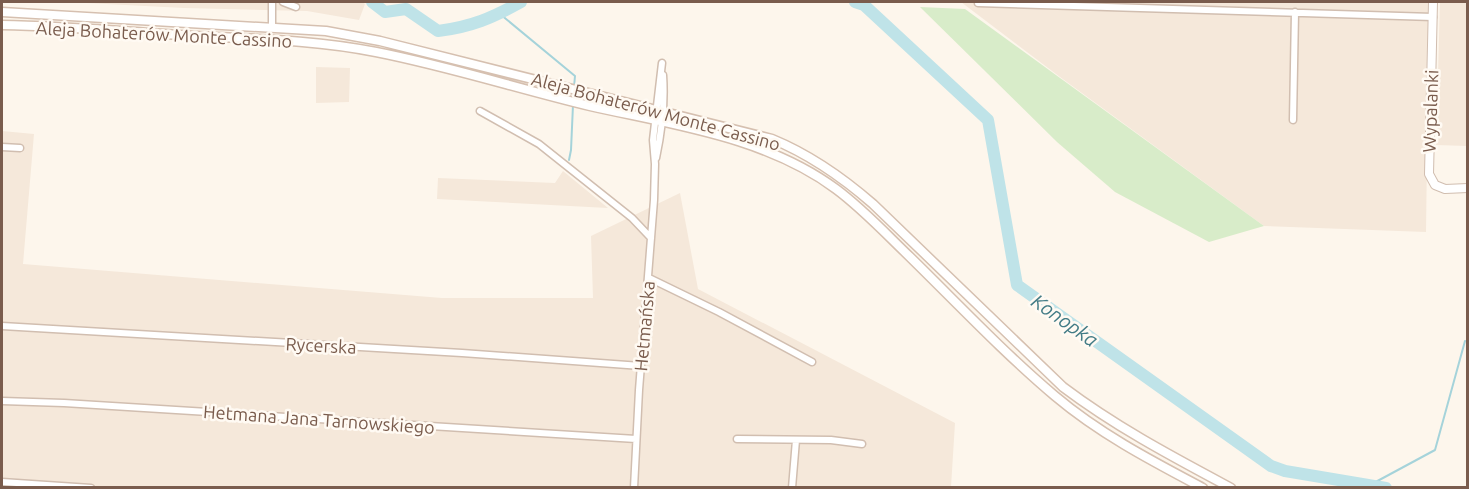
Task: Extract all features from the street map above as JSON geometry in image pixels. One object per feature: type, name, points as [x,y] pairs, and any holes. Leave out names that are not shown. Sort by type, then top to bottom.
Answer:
[{"type":"main road","name":"Aleja Bohaterów Monte Cassino","points":[[2,12],[326,31],[380,41],[772,139],[816,161],[843,178],[873,204],[1063,387],[1096,412],[1142,441],[1231,488]]},
{"type":"main road","name":"Aleja Bohaterów Monte Cassino","points":[[2,25],[324,44],[378,52],[753,146],[783,158],[835,189],[865,213],[1000,345],[1056,397],[1089,423],[1135,452],[1203,488]]},
{"type":"street","points":[[272,2],[272,27]]},
{"type":"street","points":[[283,2],[296,7]]},
{"type":"street","name":"Wypalanki","points":[[1433,2],[1429,174],[1435,186],[1445,189],[1467,188]]},
{"type":"street","points":[[978,3],[1433,16]]},
{"type":"street","points":[[1293,120],[1295,12]]},
{"type":"street","name":"Hetmańska","points":[[634,488],[649,278],[655,164],[653,140],[659,121],[659,110],[662,63],[664,93],[659,110]]},
{"type":"street","points":[[480,111],[539,144],[625,212],[651,238]]},
{"type":"street","points":[[2,147],[20,148]]},
{"type":"street","points":[[649,278],[812,362]]},
{"type":"street","name":"Rycerska","points":[[2,326],[462,352],[641,366]]},
{"type":"street","name":"Hetmana Jana Tarnowskiego","points":[[2,401],[636,439]]},
{"type":"street","points":[[737,439],[831,440],[862,444]]},
{"type":"street","points":[[792,488],[796,440]]},
{"type":"street","points":[[2,482],[91,488]]},
{"type":"shaded area","points":[[67,2],[362,2],[365,4],[359,20],[307,11]]},
{"type":"shaded area","points":[[961,2],[1429,2],[1426,232],[1264,226]]},
{"type":"shaded area","points":[[1440,2],[1467,2],[1467,146],[1436,145]]},
{"type":"shaded area","points":[[316,67],[350,68],[349,102],[316,103]]},
{"type":"shaded area","points":[[2,131],[34,134],[23,264],[442,298],[593,298],[591,236],[680,193],[698,289],[955,423],[951,487],[2,487]]},
{"type":"shaded area","points":[[563,171],[608,208],[437,199],[438,178],[555,183]]},
{"type":"green space","points":[[920,7],[965,9],[1264,226],[1209,242],[1115,192],[1057,142]]},
{"type":"waterway","name":"Konopka","points":[[372,2],[385,12],[406,9],[438,31],[481,21],[521,2]]},
{"type":"waterway","name":"Konopka","points":[[855,2],[864,5],[988,120],[1017,285],[1271,466],[1285,471],[1386,488]]},
{"type":"waterway","points":[[500,14],[575,76],[574,87]]},
{"type":"waterway","points":[[569,160],[573,105]]},
{"type":"waterway","points":[[1370,485],[1435,450],[1465,341]]}]
